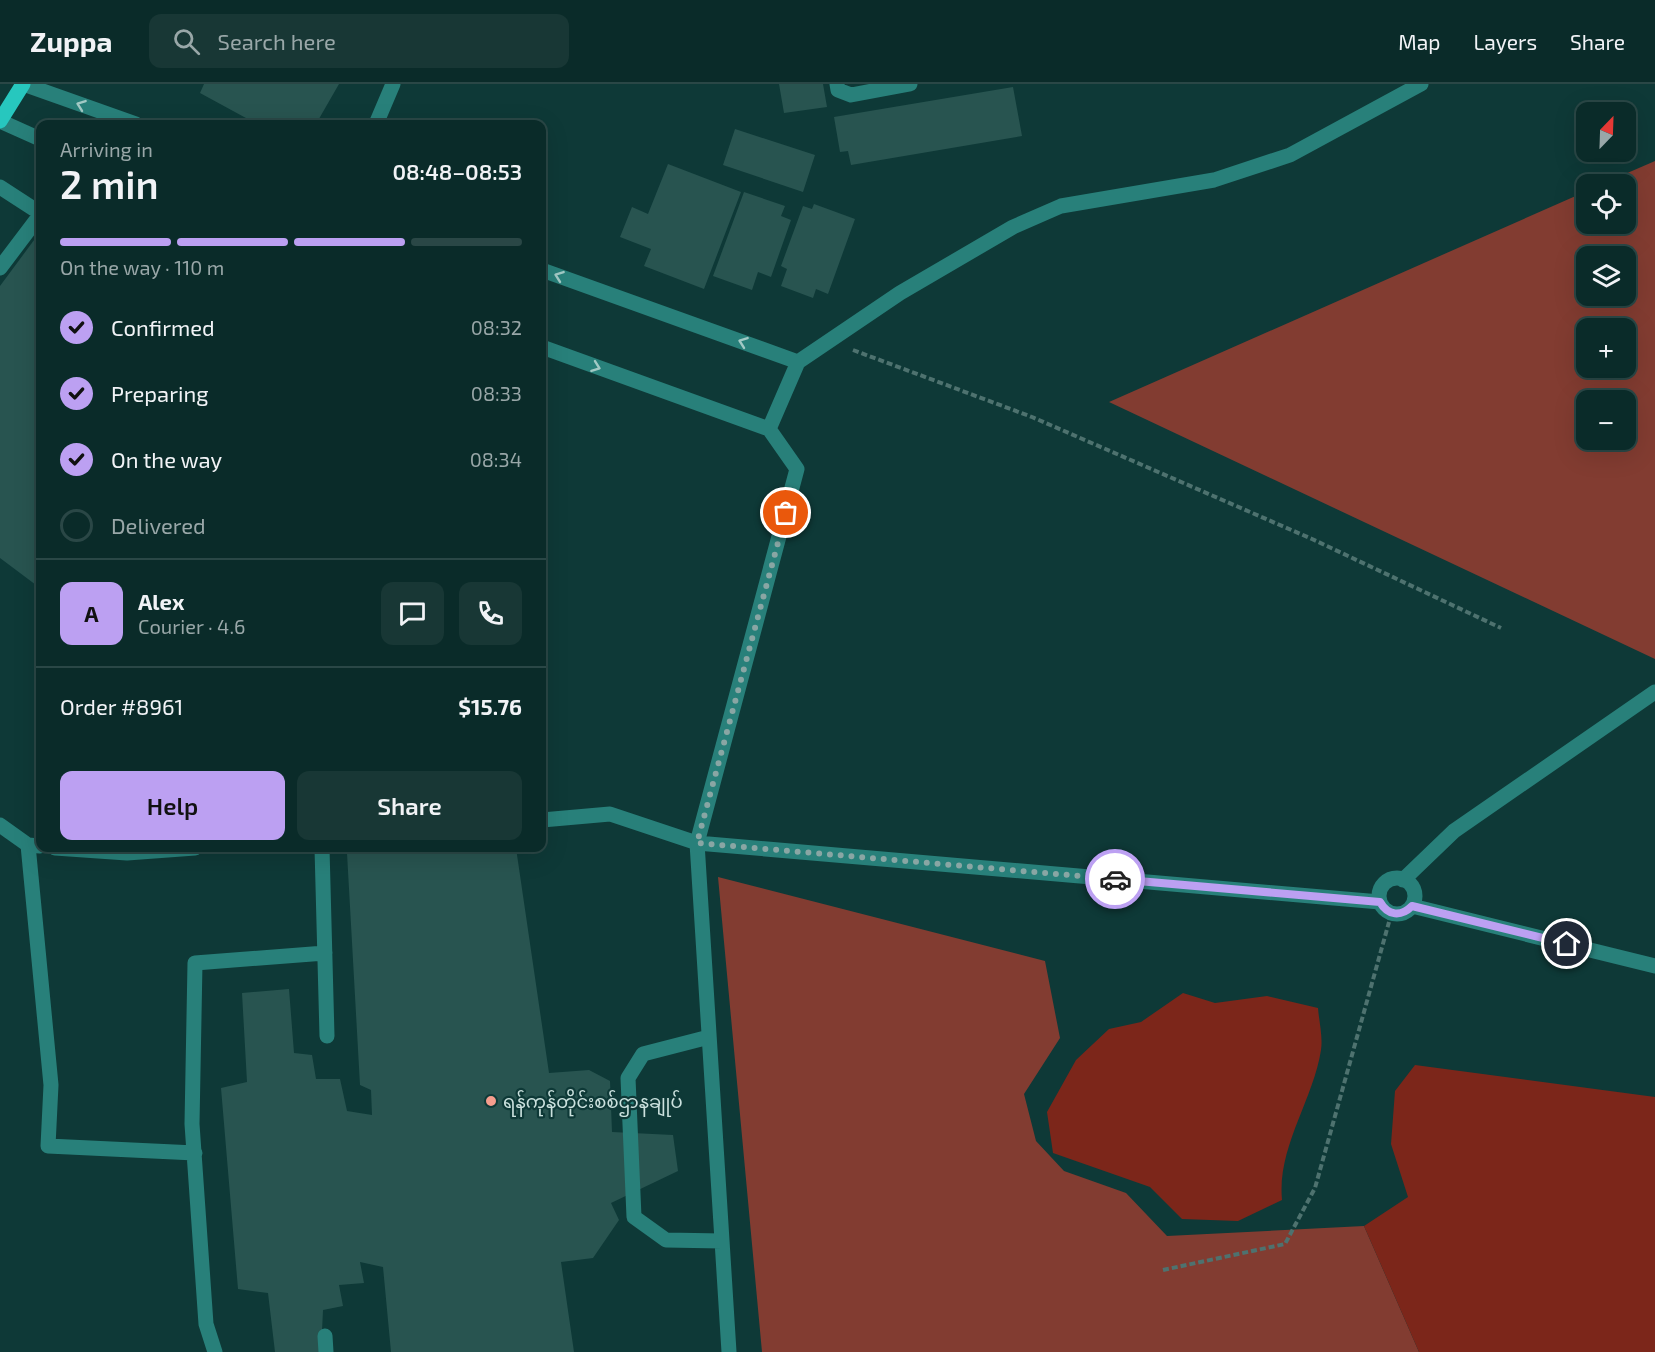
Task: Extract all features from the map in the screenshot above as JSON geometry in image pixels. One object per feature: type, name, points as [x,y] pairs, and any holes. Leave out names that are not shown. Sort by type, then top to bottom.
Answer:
[{"type":"main road","points":[[0,121],[23,84]]},
{"type":"lane","points":[[23,84],[125,120]]},
{"type":"lane","points":[[378,120],[393,84]]},
{"type":"lane","points":[[837,84],[838,90],[851,95],[909,84]]},
{"type":"lane","points":[[769,429],[798,362],[827,340],[900,293],[1013,227],[1061,206],[1214,180],[1290,155],[1421,84]]},
{"type":"lane","points":[[0,121],[36,137]]},
{"type":"lane","points":[[0,187],[36,211]]},
{"type":"lane","points":[[0,268],[36,219]]},
{"type":"lane","points":[[546,271],[798,362]]},
{"type":"lane","points":[[546,348],[769,429],[797,469],[697,843],[729,1352]]},
{"type":"lane","points":[[1403,880],[1454,831],[1649,695]]},
{"type":"lane","points":[[546,820],[610,814],[697,843],[1380,902]]},
{"type":"lane","points":[[0,825],[34,846],[51,1085],[48,1146],[195,1154]]},
{"type":"lane","points":[[113,852],[141,852]]},
{"type":"lane","points":[[322,852],[327,1036]]},
{"type":"lane","points":[[1395,878],[1403,880],[1410,884],[1415,899],[1407,911],[1391,914],[1384,909],[1379,894],[1387,881],[1395,878]]},
{"type":"lane","points":[[1412,906],[1655,966]]},
{"type":"lane","points":[[215,1352],[206,1324],[192,1124],[195,963],[325,953]]},
{"type":"lane","points":[[709,1037],[643,1054],[628,1078],[634,1217],[666,1240],[722,1241]]},
{"type":"lane","points":[[325,1336],[326,1352]]},
{"type":"path","points":[[827,340],[1032,417],[1312,539],[1501,628]]},
{"type":"path","points":[[1163,1270],[1285,1244],[1315,1188],[1391,914]]},
{"type":"shaded area","points":[[1655,161],[1655,659],[1109,402],[1576,196],[1576,234],[1636,234],[1636,174],[1625,174]]},
{"type":"shaded area","points":[[718,877],[1045,961],[1060,1038],[1024,1094],[1036,1141],[1064,1171],[1126,1193],[1167,1236],[1364,1226],[1419,1352],[762,1352]]},
{"type":"shaded area","points":[[1183,993],[1215,1003],[1267,996],[1318,1008],[1321,1050],[1311,1088],[1285,1161],[1282,1200],[1238,1221],[1182,1219],[1150,1187],[1053,1153],[1047,1112],[1076,1060],[1109,1029],[1141,1022]]},
{"type":"shaded area","points":[[1415,1065],[1655,1097],[1655,1352],[1419,1352],[1364,1226],[1408,1197],[1391,1144],[1395,1091]]},
{"type":"building","points":[[204,84],[339,84],[318,120],[250,120],[200,93]]},
{"type":"building","points":[[779,84],[823,84],[827,107],[784,113]]},
{"type":"building","points":[[1013,87],[1022,136],[851,165],[848,151],[840,152],[834,117]]},
{"type":"building","points":[[735,129],[815,155],[803,192],[723,165]]},
{"type":"building","points":[[668,164],[741,192],[704,289],[644,266],[651,249],[620,237],[632,207],[648,214]]},
{"type":"building","points":[[744,192],[785,206],[781,216],[791,220],[771,277],[758,272],[752,290],[713,276]]},
{"type":"building","points":[[814,204],[855,219],[828,294],[816,289],[813,298],[781,286],[787,269],[781,266],[803,206],[812,209]]},
{"type":"building","points":[[36,237],[36,585],[0,558],[0,286]]},
{"type":"building","name":"ရန်ကုန်တိုင်းစစ်ဌာနချုပ်","points":[[517,852],[549,1073],[589,1070],[610,1081],[612,1132],[673,1135],[678,1171],[611,1203],[619,1220],[593,1258],[561,1262],[574,1352],[391,1352],[383,1267],[360,1262],[364,1283],[339,1285],[343,1306],[323,1310],[321,1352],[275,1352],[268,1293],[238,1289],[221,1088],[247,1082],[242,993],[289,989],[294,1053],[312,1055],[316,1079],[340,1079],[347,1111],[372,1115],[371,1090],[360,1085],[347,853]]},
{"type":"way so far","points":[[786,513],[697,843],[1115,879]]},
{"type":"place","name":"ရန်ကုန်တိုင်းစစ်ဌာနချုပ်","points":[[491,1101]]},
{"type":"route","points":[[1115,879],[1380,902],[1391,914],[1407,911],[1412,906],[1567,944]]}]
